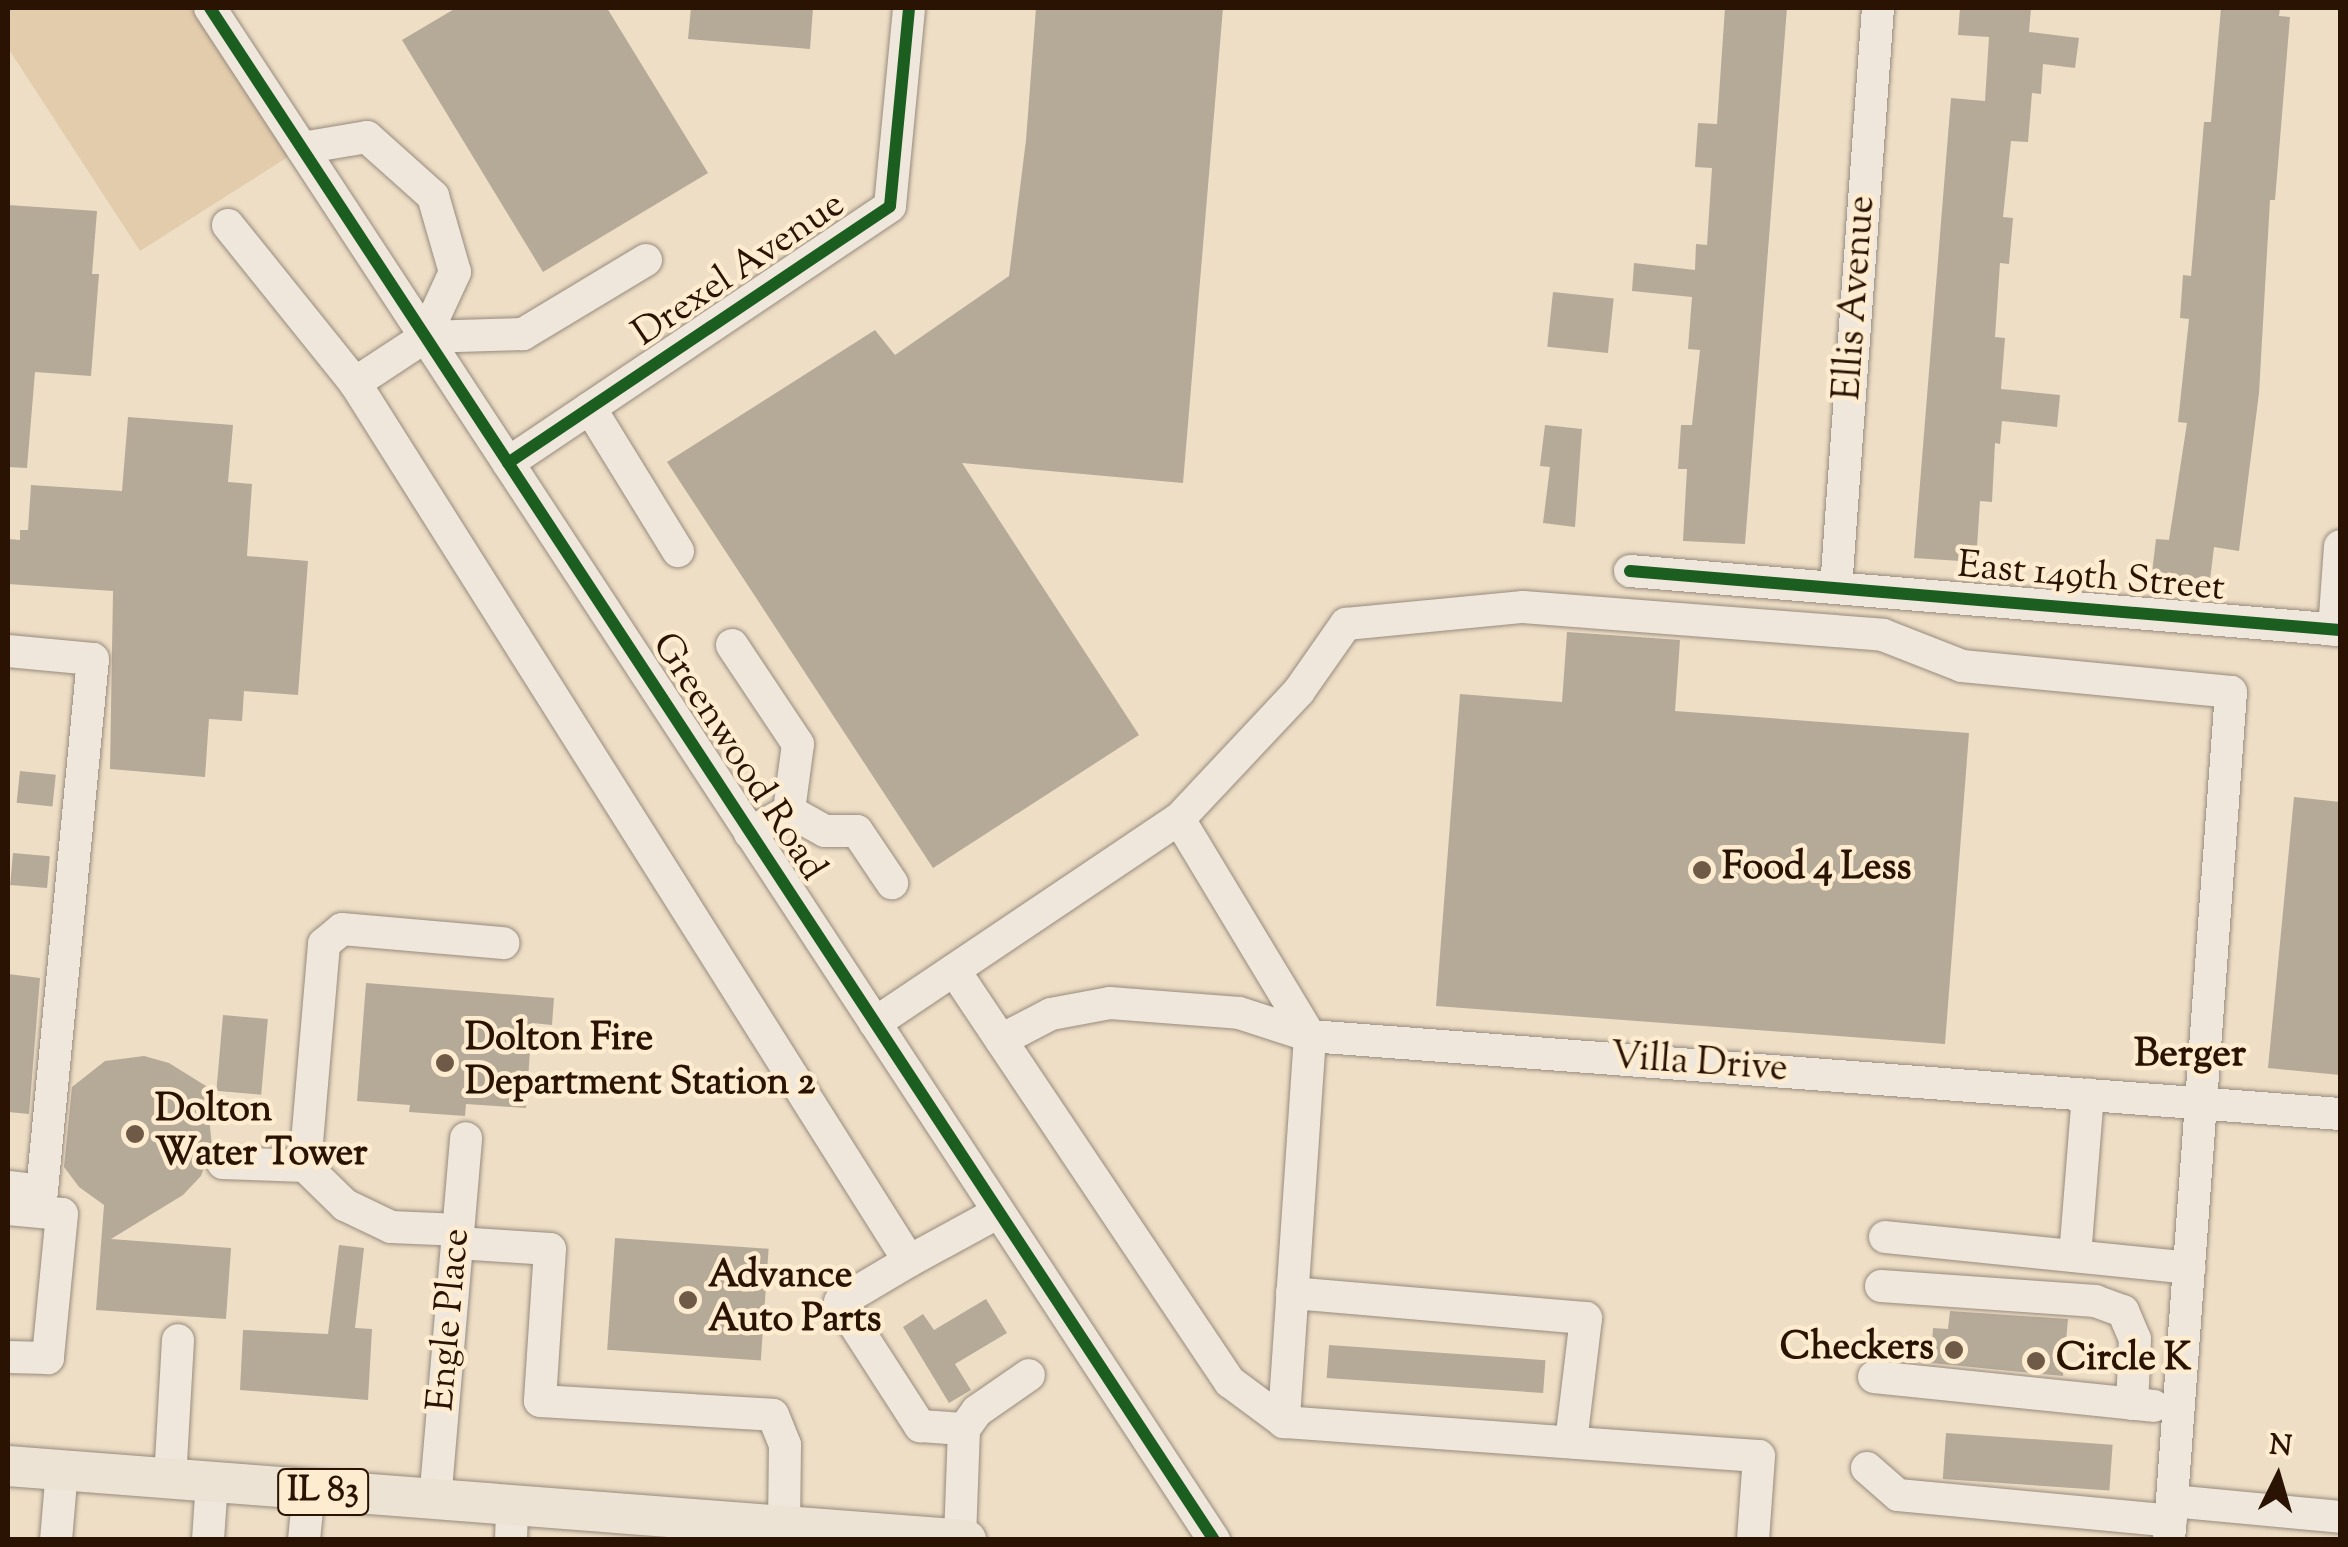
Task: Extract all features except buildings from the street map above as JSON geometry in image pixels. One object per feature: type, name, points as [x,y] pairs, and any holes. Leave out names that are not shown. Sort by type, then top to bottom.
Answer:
[{"type":"main road","name":"IL 83","points":[[8,1466],[435,1501],[511,1523],[669,1529],[784,1526],[962,1539]]},
{"type":"street","name":"Drexel Avenue","points":[[508,463],[890,206],[909,8]]},
{"type":"street","name":"Ellis Avenue","points":[[1836,588],[1878,8]]},
{"type":"street","name":"Greenwood Road","points":[[217,10],[425,337],[1214,1540]]},
{"type":"street","points":[[302,148],[367,137],[432,196],[455,272],[425,337]]},
{"type":"street","points":[[228,225],[354,382],[908,1262]]},
{"type":"street","points":[[354,382],[425,337],[523,334],[646,260]]},
{"type":"street","points":[[590,408],[678,551]]},
{"type":"street","points":[[2337,630],[2340,546]]},
{"type":"street","name":"East 149th Street","points":[[1630,572],[2337,630]]},
{"type":"street","points":[[875,1023],[1179,819],[1299,692],[1346,624],[1523,607],[1883,635],[1962,666],[2231,692],[2171,1520]]},
{"type":"street","points":[[732,645],[798,744],[790,811]]},
{"type":"street","points":[[8,651],[93,659],[42,1190],[8,1188]]},
{"type":"street","points":[[750,832],[790,811]]},
{"type":"street","points":[[790,811],[825,832],[857,831],[892,882]]},
{"type":"street","points":[[1179,819],[1310,1036],[1284,1422]]},
{"type":"street","points":[[305,1166],[324,944],[342,929],[503,943]]},
{"type":"street","points":[[954,970],[1230,1382],[1284,1422],[1758,1456],[1753,1540]]},
{"type":"street","name":"Villa Drive","points":[[1001,1040],[1051,1014],[1110,1003],[1239,1013],[1310,1036],[2340,1114]]},
{"type":"street","points":[[2075,1256],[2088,1095]]},
{"type":"street","name":"Engle Place","points":[[435,1501],[466,1138]]},
{"type":"street","points":[[223,1163],[305,1166],[345,1205],[391,1227],[550,1250],[540,1401],[774,1414],[785,1445],[784,1526]]},
{"type":"street","points":[[8,1210],[62,1214],[48,1358],[8,1357]]},
{"type":"street","points":[[964,1429],[920,1426],[840,1302],[999,1212]]},
{"type":"street","points":[[1885,1237],[2189,1268]]},
{"type":"street","points":[[1882,1286],[2095,1301],[2123,1312],[2135,1339],[2132,1404]]},
{"type":"street","points":[[1292,1293],[1586,1318],[1571,1442]]},
{"type":"street","points":[[170,1479],[178,1340]]},
{"type":"street","points":[[962,1539],[964,1429],[977,1411],[1029,1375]]},
{"type":"street","points":[[1874,1377],[2179,1408]]},
{"type":"street","points":[[1867,1468],[1898,1495],[2171,1520],[2340,1517]]},
{"type":"street","points":[[56,1540],[62,1470]]},
{"type":"street","points":[[208,1540],[212,1482]]},
{"type":"street","points":[[304,1540],[309,1490]]},
{"type":"shaded area","points":[[8,8],[210,8],[302,148],[140,251],[8,48]]},
{"type":"cycle path","points":[[210,8],[1214,1540]]},
{"type":"cycle path","points":[[508,463],[890,206],[909,8]]},
{"type":"cycle path","points":[[1630,571],[2340,630]]},
{"type":"place","name":"Food 4 Less","points":[[1702,870]]},
{"type":"place","name":"Dolton Fire Department Station 2","points":[[445,1063]]},
{"type":"place","name":"Dolton Water Tower","points":[[135,1134]]},
{"type":"place","name":"Advance Auto Parts","points":[[688,1300]]},
{"type":"place","name":"Checkers","points":[[1954,1350]]},
{"type":"place","name":"Circle K","points":[[2036,1361]]},
{"type":"district","name":"Berger","points":[[2190,1056]]}]
